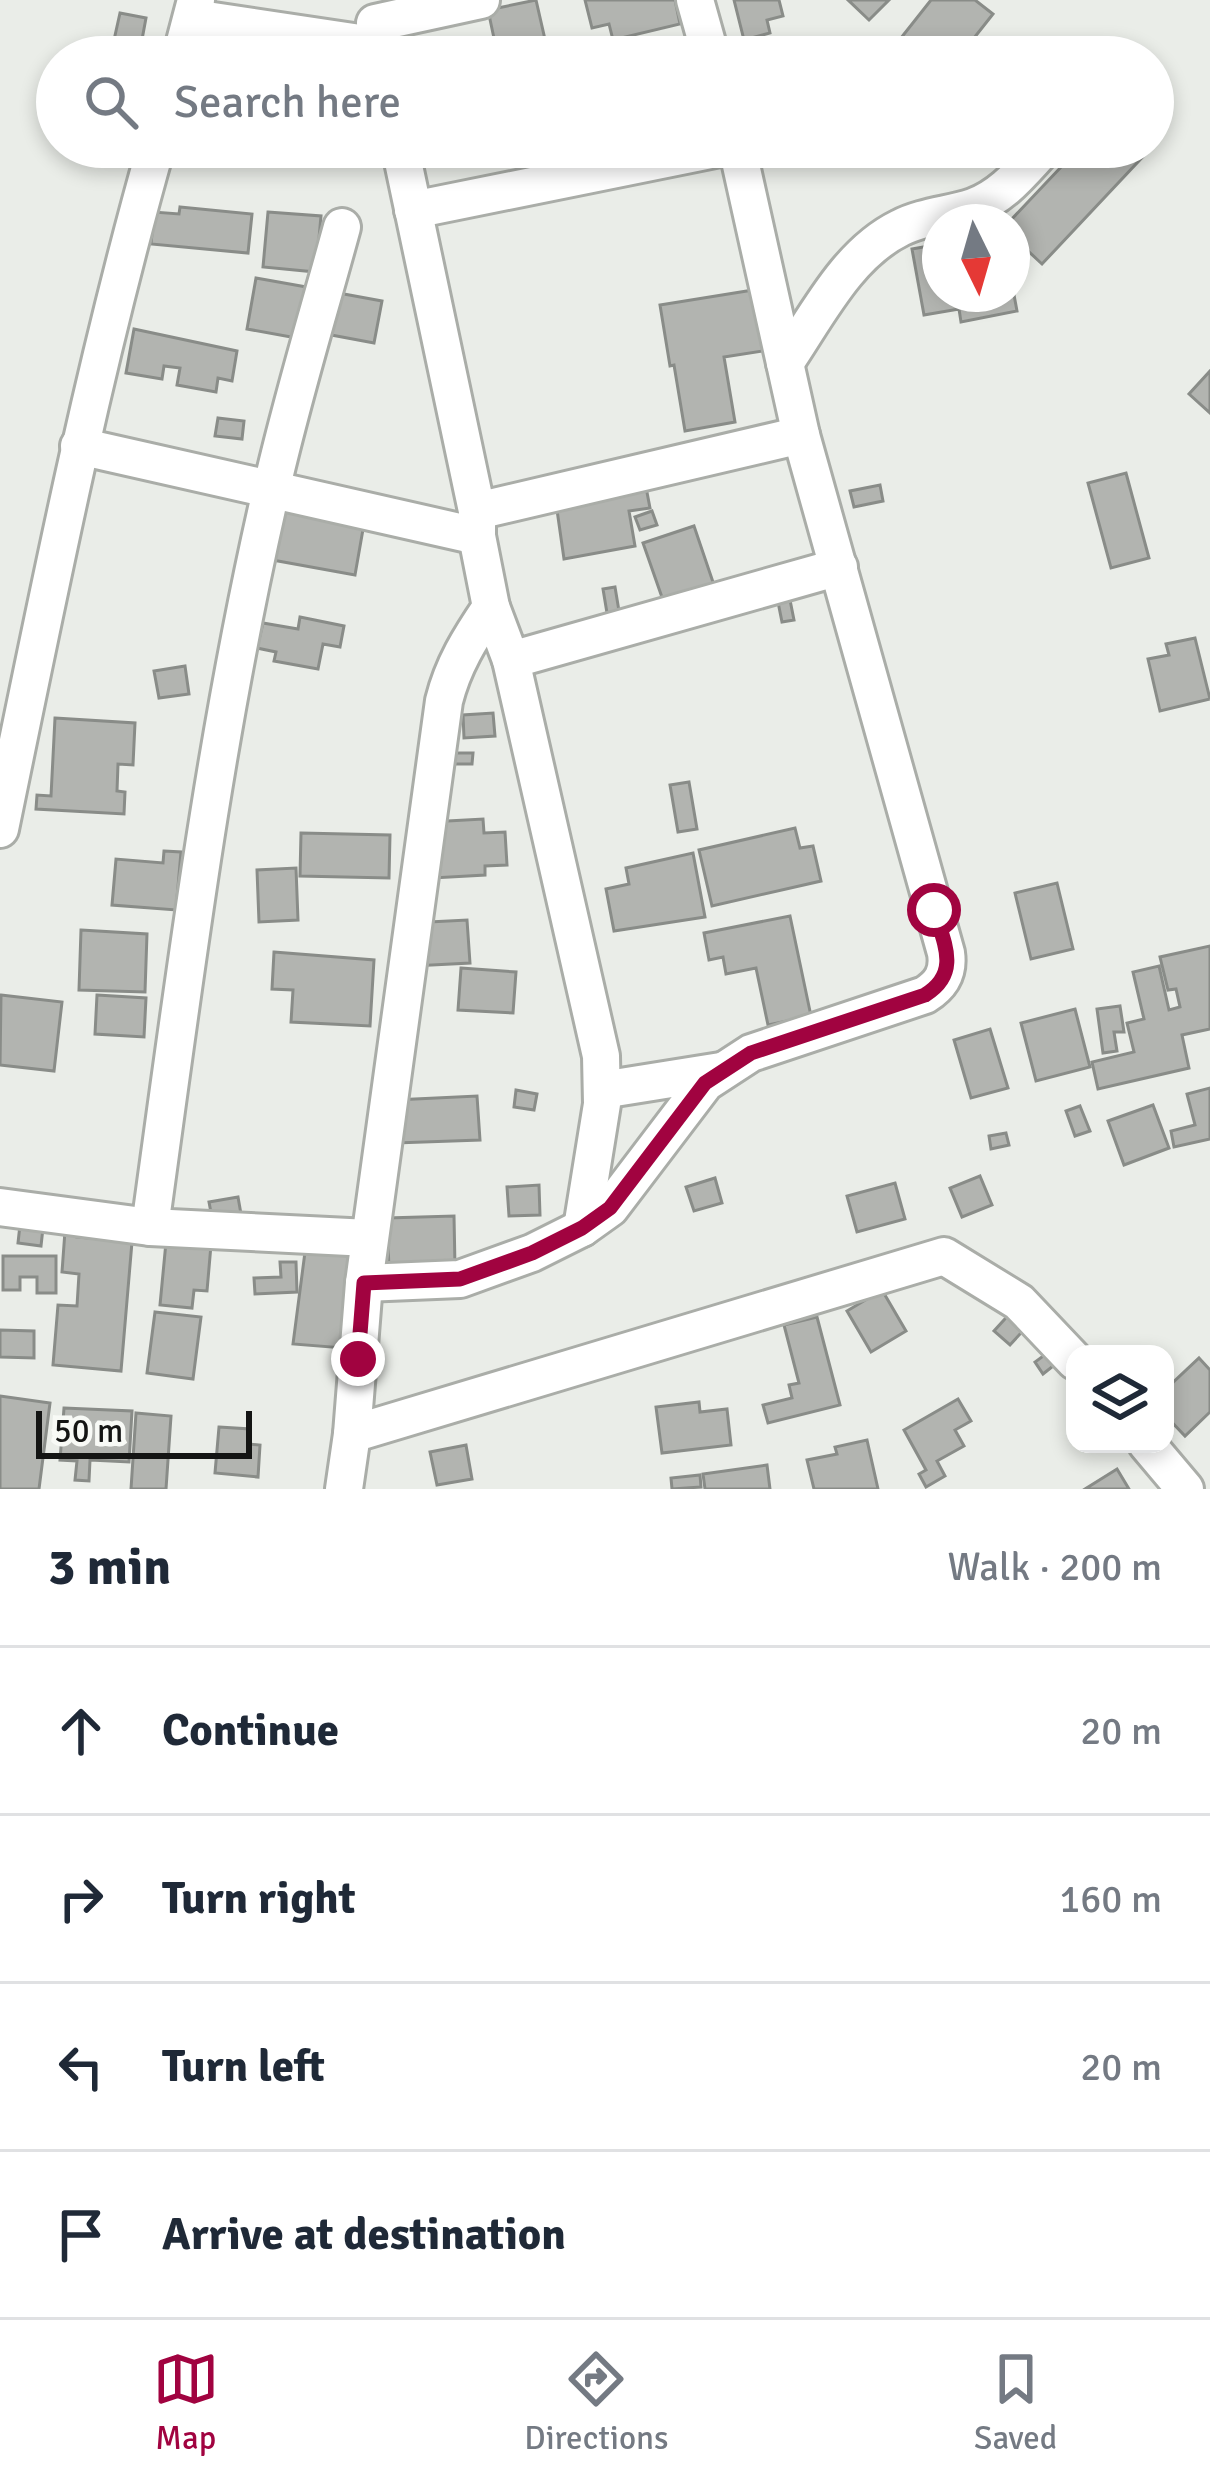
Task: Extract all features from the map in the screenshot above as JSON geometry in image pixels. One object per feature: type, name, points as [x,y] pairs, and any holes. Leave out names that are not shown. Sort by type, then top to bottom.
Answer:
[{"type":"street","points":[[194,9],[377,32],[481,0]]},
{"type":"street","points":[[695,0],[705,36]]},
{"type":"street","points":[[0,829],[79,446],[150,168]]},
{"type":"street","points":[[404,168],[491,607],[512,660],[601,1056],[598,1142],[582,1228]]},
{"type":"street","points":[[413,210],[621,168]]},
{"type":"street","points":[[364,1283],[460,1279],[532,1253],[582,1228],[610,1208],[705,1083],[722,1071],[751,1053],[925,995],[942,981],[948,962],[801,435],[742,168]]},
{"type":"street","points":[[785,363],[853,264],[878,242],[899,228],[977,206],[1000,193],[1024,168]]},
{"type":"street","points":[[150,1227],[225,722],[271,489],[342,227]]},
{"type":"street","points":[[79,446],[271,489],[477,523],[801,435]]},
{"type":"street","points":[[512,660],[838,567]]},
{"type":"street","points":[[344,1489],[369,1238],[444,701],[464,646],[491,607]]},
{"type":"street","points":[[602,1090],[722,1071]]},
{"type":"street","points":[[0,1207],[150,1227],[369,1238]]},
{"type":"street","points":[[352,1434],[944,1256],[1019,1302],[1066,1352]]},
{"type":"street","points":[[1155,1453],[1186,1489]]},
{"type":"building","points":[[536,0],[544,36],[494,36],[488,10]]},
{"type":"building","points":[[585,0],[675,0],[680,24],[630,36],[612,36],[609,24],[592,28]]},
{"type":"building","points":[[734,0],[779,0],[783,16],[767,20],[770,33],[743,36]]},
{"type":"building","points":[[848,0],[889,0],[869,20]]},
{"type":"building","points":[[931,0],[975,0],[993,14],[976,36],[903,36]]},
{"type":"building","points":[[120,13],[146,18],[143,36],[115,36]]},
{"type":"building","points":[[1060,168],[1132,168],[1042,264],[1030,253],[1030,204],[1026,204]]},
{"type":"building","points":[[180,207],[252,214],[248,253],[151,244],[154,212],[179,214]]},
{"type":"building","points":[[268,212],[321,216],[316,272],[263,267]]},
{"type":"building","points":[[922,247],[922,304],[912,249]]},
{"type":"building","points":[[256,278],[312,288],[302,339],[247,329]]},
{"type":"building","points":[[753,290],[763,351],[724,357],[735,422],[685,431],[660,305]]},
{"type":"building","points":[[333,292],[382,301],[374,343],[326,334]]},
{"type":"building","points":[[959,312],[1012,312],[961,322]]},
{"type":"building","points":[[134,329],[237,351],[232,381],[218,378],[216,392],[177,385],[180,368],[164,366],[162,379],[126,373]]},
{"type":"building","points":[[1210,371],[1210,413],[1189,394]]},
{"type":"building","points":[[218,418],[244,421],[242,439],[215,436]]},
{"type":"building","points":[[1126,473],[1149,558],[1111,568],[1088,483]]},
{"type":"building","points":[[645,482],[650,508],[629,511],[635,546],[564,559],[555,496]]},
{"type":"building","points":[[880,485],[883,501],[854,507],[850,491]]},
{"type":"building","points":[[277,503],[365,518],[355,575],[267,559]]},
{"type":"building","points":[[652,511],[657,525],[640,530],[635,517]]},
{"type":"building","points":[[694,526],[714,585],[664,603],[643,543]]},
{"type":"building","points":[[615,587],[619,611],[607,613],[603,589]]},
{"type":"building","points":[[789,595],[794,620],[782,622],[777,597]]},
{"type":"building","points":[[300,617],[344,626],[340,647],[323,644],[318,669],[274,661],[276,652],[257,648],[263,623],[298,629]]},
{"type":"building","points":[[1195,638],[1210,699],[1160,711],[1148,659],[1169,655],[1166,644]]},
{"type":"building","points":[[185,666],[189,694],[159,698],[154,671]]},
{"type":"building","points":[[493,713],[495,736],[464,738],[463,715]]},
{"type":"building","points":[[55,718],[135,723],[133,765],[118,764],[117,791],[125,792],[124,814],[36,809],[37,795],[51,796]]},
{"type":"building","points":[[450,753],[473,753],[472,764],[450,764]]},
{"type":"building","points":[[689,782],[697,829],[678,832],[670,785]]},
{"type":"building","points":[[483,819],[484,833],[505,832],[507,865],[485,866],[485,875],[433,878],[430,822]]},
{"type":"building","points":[[795,828],[800,848],[813,846],[821,881],[712,906],[699,850]]},
{"type":"building","points":[[301,833],[390,835],[389,878],[300,876]]},
{"type":"building","points":[[164,851],[181,852],[176,910],[112,905],[116,859],[163,863]]},
{"type":"building","points":[[693,853],[705,917],[614,931],[606,889],[629,884],[626,868]]},
{"type":"building","points":[[296,868],[298,920],[259,922],[257,870]]},
{"type":"building","points":[[1057,883],[1073,949],[1031,959],[1015,893]]},
{"type":"building","points":[[790,916],[811,1016],[768,1025],[756,968],[726,974],[723,957],[709,960],[704,933]]},
{"type":"building","points":[[467,920],[470,963],[413,966],[410,923]]},
{"type":"building","points":[[81,930],[147,934],[145,992],[79,990]]},
{"type":"building","points":[[1210,946],[1210,1029],[1182,1035],[1189,1068],[1098,1089],[1092,1062],[1134,1052],[1127,1023],[1144,1019],[1133,972],[1159,966],[1169,1010],[1180,1007],[1176,989],[1168,990],[1160,957]]},
{"type":"building","points":[[274,952],[374,960],[370,1026],[291,1022],[293,990],[272,989]]},
{"type":"building","points":[[461,968],[516,972],[513,1013],[458,1010]]},
{"type":"building","points":[[1,995],[62,1002],[54,1071],[0,1065]]},
{"type":"building","points":[[97,995],[146,998],[144,1037],[95,1034]]},
{"type":"building","points":[[1120,1006],[1124,1032],[1114,1032],[1117,1051],[1103,1053],[1097,1009]]},
{"type":"building","points":[[1075,1009],[1090,1067],[1036,1081],[1021,1023]]},
{"type":"building","points":[[990,1029],[1008,1088],[971,1098],[954,1040]]},
{"type":"building","points":[[1210,1088],[1210,1139],[1174,1147],[1171,1131],[1195,1125],[1187,1094]]},
{"type":"building","points":[[516,1090],[537,1094],[534,1110],[514,1107]]},
{"type":"building","points":[[477,1096],[480,1140],[396,1143],[395,1100]]},
{"type":"building","points":[[1153,1105],[1169,1148],[1124,1165],[1108,1121]]},
{"type":"building","points":[[1080,1106],[1090,1131],[1075,1136],[1066,1111]]},
{"type":"building","points":[[1006,1133],[1009,1145],[991,1149],[989,1136]]},
{"type":"building","points":[[980,1176],[992,1205],[962,1217],[950,1188]]},
{"type":"building","points":[[715,1178],[722,1203],[694,1211],[686,1187]]},
{"type":"building","points":[[895,1183],[905,1219],[857,1232],[847,1196]]},
{"type":"building","points":[[539,1185],[540,1215],[509,1216],[507,1187]]},
{"type":"building","points":[[238,1197],[241,1214],[212,1218],[209,1202]]},
{"type":"building","points":[[454,1216],[455,1267],[389,1269],[387,1218]]},
{"type":"building","points":[[20,1225],[43,1228],[41,1246],[18,1243]]},
{"type":"building","points":[[65,1231],[78,1232],[77,1237],[132,1242],[121,1371],[53,1365],[58,1305],[77,1306],[79,1274],[62,1272]]},
{"type":"building","points":[[166,1242],[211,1245],[207,1291],[194,1290],[192,1308],[160,1305]]},
{"type":"building","points":[[305,1252],[350,1256],[343,1348],[293,1344]]},
{"type":"building","points":[[3,1256],[56,1256],[56,1293],[37,1293],[37,1277],[20,1277],[20,1290],[3,1290]]},
{"type":"building","points":[[280,1262],[296,1262],[297,1292],[255,1294],[254,1278],[281,1277]]},
{"type":"building","points":[[882,1290],[906,1331],[871,1352],[847,1311]]},
{"type":"building","points":[[1013,1310],[1029,1324],[1010,1345],[994,1331]]},
{"type":"building","points":[[155,1312],[201,1317],[193,1379],[147,1373]]},
{"type":"building","points":[[817,1317],[840,1405],[768,1423],[763,1405],[792,1398],[789,1385],[799,1383],[784,1325]]},
{"type":"building","points":[[0,1330],[34,1331],[34,1358],[0,1357]]},
{"type":"building","points":[[1054,1348],[1062,1359],[1043,1374],[1035,1362]]},
{"type":"building","points":[[1199,1358],[1210,1370],[1210,1412],[1185,1436],[1174,1424],[1174,1382]]},
{"type":"building","points":[[0,1396],[50,1403],[39,1489],[0,1489]]},
{"type":"building","points":[[958,1399],[971,1421],[955,1430],[964,1446],[937,1461],[945,1476],[926,1487],[919,1474],[926,1470],[904,1430]]},
{"type":"building","points":[[699,1402],[700,1412],[727,1409],[731,1445],[662,1453],[656,1407]]},
{"type":"building","points":[[64,1408],[132,1411],[129,1462],[90,1460],[89,1481],[75,1480],[77,1461],[60,1460]]},
{"type":"building","points":[[136,1413],[171,1416],[166,1489],[131,1489]]},
{"type":"building","points":[[219,1427],[250,1429],[249,1444],[260,1445],[258,1477],[215,1473]]},
{"type":"building","points":[[867,1440],[878,1489],[814,1489],[807,1460],[837,1454],[835,1447]]},
{"type":"building","points":[[466,1445],[472,1479],[437,1485],[430,1452]]},
{"type":"building","points":[[767,1465],[770,1489],[705,1489],[703,1474]]},
{"type":"building","points":[[1117,1469],[1129,1489],[1085,1489]]},
{"type":"building","points":[[700,1475],[701,1487],[672,1489],[671,1478]]},
{"type":"route","points":[[358,1359],[364,1283],[460,1279],[555,1243],[610,1208],[705,1083],[726,1067],[751,1053],[934,989],[948,962],[934,910]]}]
